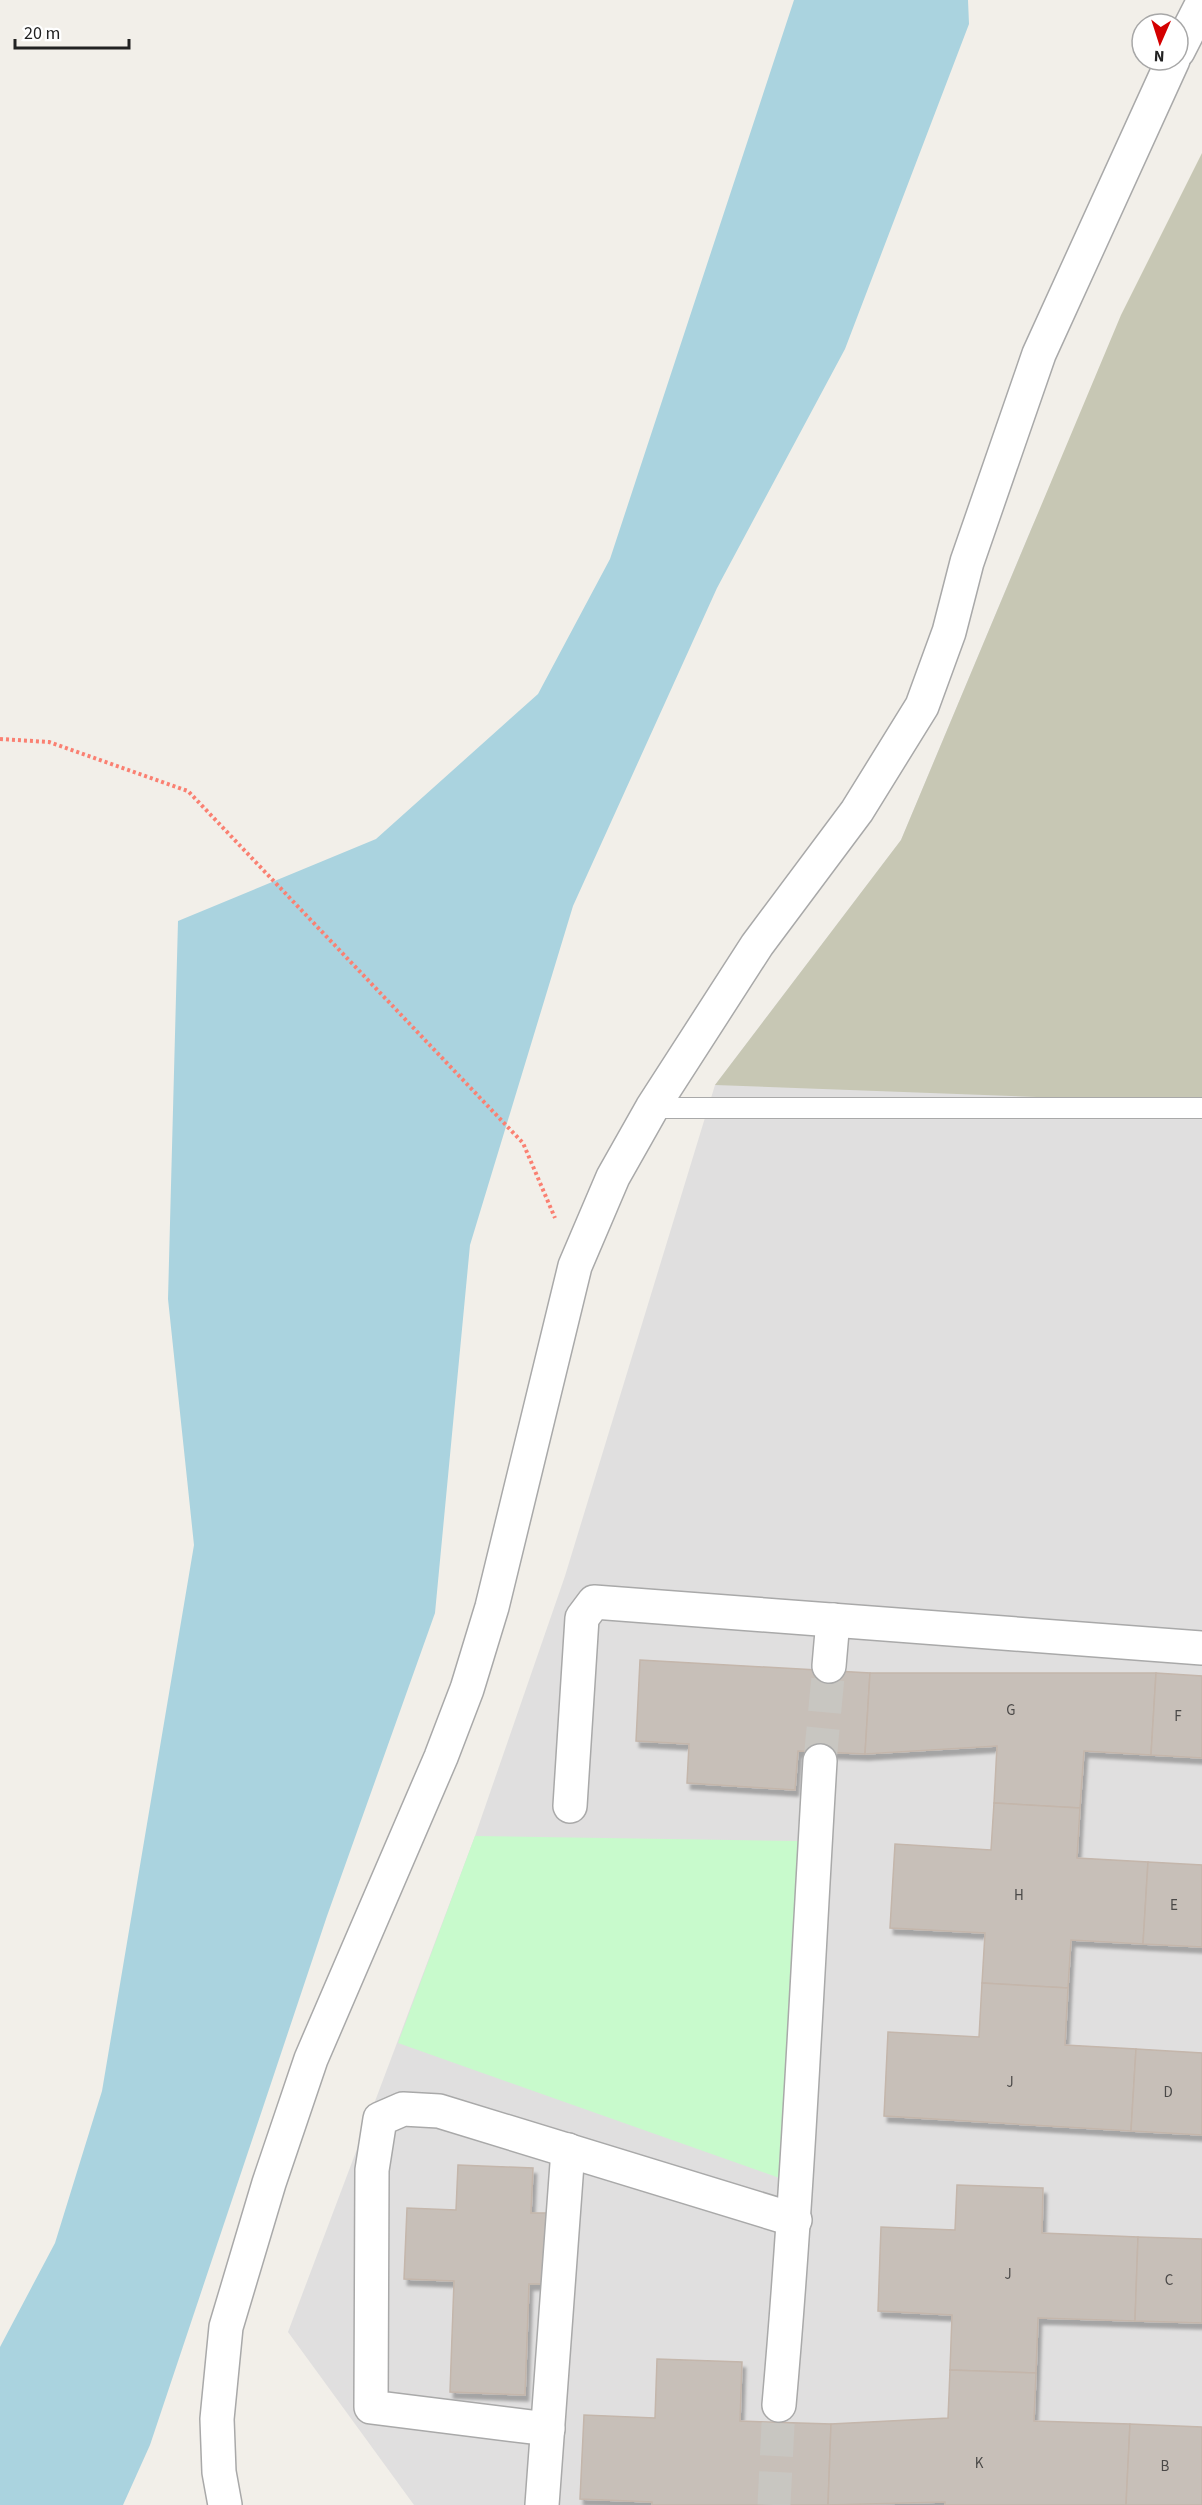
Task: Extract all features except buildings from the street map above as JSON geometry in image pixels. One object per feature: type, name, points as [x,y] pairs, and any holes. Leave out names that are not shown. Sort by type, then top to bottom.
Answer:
[{"type":"street","points":[[1190,28],[1202,4]]},
{"type":"street","points":[[225,2505],[219,2472],[217,2419],[226,2327],[269,2183],[311,2059],[441,1757],[467,1689],[492,1606],[575,1266],[613,1177],[652,1108],[757,945],[857,811],[922,706],[949,632],[967,562],[1039,354],[1168,72]]},
{"type":"street","points":[[570,1806],[582,1618],[594,1602],[1202,1648]]},
{"type":"street","points":[[829,1666],[833,1620]]},
{"type":"street","points":[[779,2405],[795,2220],[796,2135],[820,1761]]},
{"type":"street","points":[[548,2429],[371,2407],[372,2170],[380,2119],[403,2109],[439,2111],[795,2220]]},
{"type":"street","points":[[542,2505],[568,2150]]},
{"type":"lane","points":[[652,1108],[1202,1108]]},
{"type":"path","points":[[0,739],[49,742],[188,791],[523,1143],[575,1266]]},
{"type":"shaded area","points":[[1202,153],[1202,1103],[715,1085],[901,840],[1121,315]]},
{"type":"shaded area","points":[[1202,167],[1202,2505],[414,2505],[288,2332],[475,1836],[565,1576],[715,1085],[901,840],[1032,527]]},
{"type":"green space","points":[[475,1836],[800,1841],[785,2180],[398,2043]]},
{"type":"water","points":[[794,0],[968,0],[969,24],[845,349],[717,588],[573,906],[470,1245],[435,1613],[327,1916],[150,2445],[123,2505],[0,2505],[0,2347],[55,2243],[102,2091],[194,1545],[168,1299],[178,921],[376,839],[538,694],[610,559]]},
{"type":"tunnel","points":[[820,1761],[829,1666]]},
{"type":"tunnel","points":[[774,2505],[779,2405]]}]
